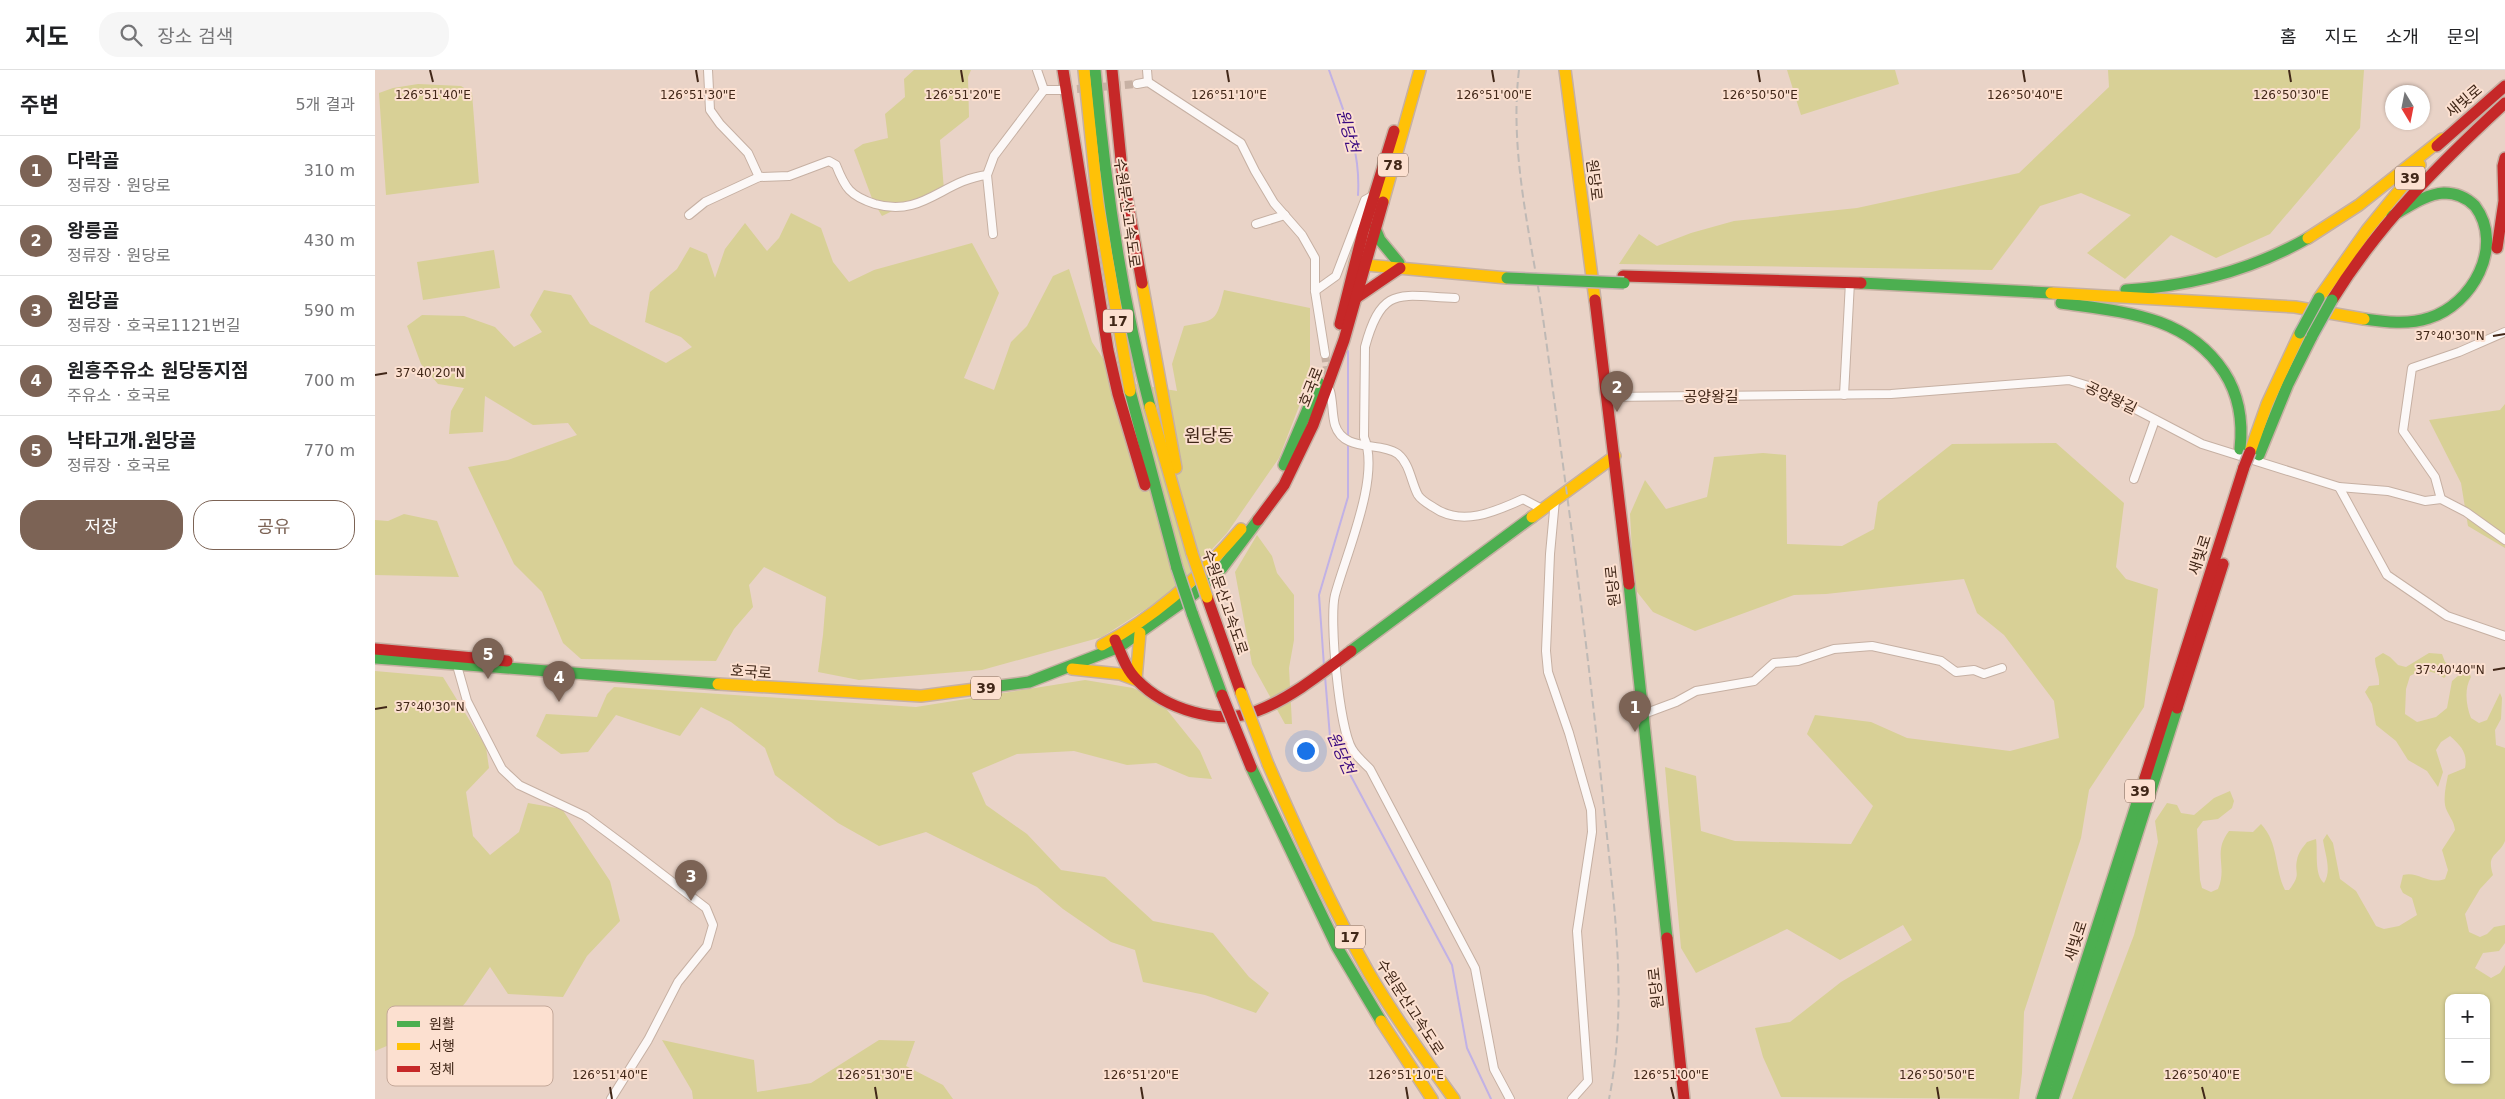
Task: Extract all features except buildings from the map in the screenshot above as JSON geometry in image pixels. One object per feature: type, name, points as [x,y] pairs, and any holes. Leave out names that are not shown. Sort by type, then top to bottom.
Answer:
[{"type":"main road","points":[[1063,70],[1100,309],[1118,394],[1153,510],[1170,548]]},
{"type":"main road","name":"수원문산고속도로","points":[[1084,70],[1098,204],[1112,294],[1129,386],[1170,548],[1222,695],[1251,767],[1337,947],[1364,995],[1432,1099]]},
{"type":"main road","name":"수원문산고속도로","points":[[1095,70],[1103,156],[1122,287],[1159,439],[1187,537],[1207,597],[1268,764],[1326,889],[1368,970],[1406,1032],[1454,1099]]},
{"type":"main road","points":[[1111,70],[1117,136],[1128,217],[1167,416],[1187,537]]},
{"type":"main road","points":[[1116,70],[1117,136]]},
{"type":"main road","name":"호국로","points":[[375,649],[456,660],[763,688],[921,696],[1029,682],[1067,669],[1116,643],[1197,579],[1217,559],[1276,482],[1304,421],[1337,337],[1360,262],[1374,195],[1412,70]]},
{"type":"main road","name":"호국로","points":[[375,658],[533,664],[783,683],[917,689],[1025,675],[1052,667],[1140,634],[1194,594],[1222,568],[1284,485],[1316,417],[1344,340],[1356,298],[1360,262],[1375,228],[1420,70]]},
{"type":"main road","name":"원당로","points":[[1565,70],[1615,456],[1683,1099]]},
{"type":"main road","name":"새빛로","points":[[2053,1099],[2245,467],[2270,396],[2319,298],[2344,260],[2381,211],[2443,139],[2505,86]]},
{"type":"main road","name":"새빛로","points":[[2250,452],[2341,284],[2392,216],[2455,148],[2505,102]]},
{"type":"main road","points":[[2017,295],[2141,290],[2207,278],[2257,262],[2305,239],[2346,215],[2443,139]]},
{"type":"main road","points":[[1360,262],[1507,274],[1849,286],[2301,312],[2377,326],[2406,328],[2427,324],[2450,315],[2476,298],[2489,276],[2495,260],[2499,238],[2504,201],[2503,166],[2505,158]]},
{"type":"main road","points":[[2017,295],[2301,308],[2401,322],[2425,320],[2443,314],[2465,299],[2477,284],[2491,249],[2490,231],[2485,216],[2472,200],[2451,192],[2426,197],[2392,216]]},
{"type":"main road","points":[[1375,228],[1380,240],[1399,266]]},
{"type":"main road","points":[[1356,298],[1399,266]]},
{"type":"main road","points":[[2017,295],[2143,315],[2178,328],[2206,347],[2221,366],[2233,389],[2242,416],[2250,452]]},
{"type":"main road","points":[[1067,669],[1120,674],[1136,680],[1161,698],[1181,708],[1220,717],[1254,712],[1309,682],[1615,456]]},
{"type":"main road","name":"새빛로","points":[[2042,1099],[2245,467]]},
{"type":"main road","points":[[1136,680],[1140,634]]},
{"type":"main road","points":[[1116,643],[1136,680]]},
{"type":"street","points":[[708,70],[710,110],[720,124],[748,153],[759,177]]},
{"type":"street","points":[[1037,70],[1044,90]]},
{"type":"street","points":[[1147,70],[1148,82]]},
{"type":"street","points":[[1137,84],[1148,82],[1241,143],[1255,171],[1275,203],[1302,235],[1315,258],[1315,291],[1325,354]]},
{"type":"street","points":[[1044,90],[1061,90]]},
{"type":"street","points":[[993,234],[987,175],[994,156],[1044,90]]},
{"type":"street","points":[[689,215],[705,202],[759,177],[789,176],[829,161],[836,165],[845,187],[863,200],[885,207],[905,208],[940,194],[958,182],[987,175]]},
{"type":"street","points":[[1315,291],[1336,276],[1365,200],[1374,195]]},
{"type":"street","points":[[1256,224],[1285,215]]},
{"type":"street","points":[[1844,395],[1849,286]]},
{"type":"street","points":[[1455,298],[1400,296],[1387,302],[1379,311],[1365,347],[1364,436],[1366,493],[1332,612],[1335,662],[1342,722],[1352,749],[1370,769],[1475,968],[1494,1070],[1510,1099]]},
{"type":"street","points":[[2505,332],[2459,352],[2412,368],[2403,432],[2435,477],[2441,499],[2466,512],[2505,540]]},
{"type":"street","name":"공양왕길","points":[[1606,397],[1891,394],[2069,380],[2095,388],[2202,444],[2339,487],[2388,491],[2425,501],[2441,499]]},
{"type":"street","points":[[1330,391],[1335,425],[1340,434],[1365,447],[1386,448],[1401,457],[1405,461],[1419,496],[1441,513],[1460,518],[1483,515],[1498,511],[1523,499],[1542,509]]},
{"type":"street","points":[[2134,479],[2155,420]]},
{"type":"street","points":[[2339,487],[2387,575],[2447,616],[2505,636]]},
{"type":"street","points":[[1555,500],[1550,554],[1546,651],[1548,672],[1569,732],[1591,810],[1592,832],[1577,931],[1588,1080],[1572,1099]]},
{"type":"street","points":[[1641,715],[1676,702],[1696,691],[1754,681],[1774,663],[1798,661],[1834,650],[1872,646],[1941,661],[1956,672],[1974,670],[1984,674],[2002,668]]},
{"type":"street","points":[[456,660],[467,701],[502,769],[519,784],[592,822],[706,908],[713,925],[707,946],[677,982],[649,1040],[611,1099]]},
{"type":"shaded area","points":[[914,70],[971,70],[968,77],[969,117],[940,140],[944,190],[913,201],[882,216],[873,201],[854,150],[863,144],[888,138],[885,114],[905,97],[904,79]]},
{"type":"shaded area","points":[[1787,70],[1895,70],[1899,84],[1801,115]]},
{"type":"shaded area","points":[[2108,70],[2364,70],[2360,128],[2270,234],[2216,258],[2171,235],[2125,279],[2087,253],[2131,215],[2081,193],[2040,206],[1992,270],[1619,264],[1639,234],[1657,246],[1691,233],[1734,221],[1857,208],[2019,173],[2109,87]]},
{"type":"shaded area","points":[[418,84],[461,86],[472,93],[479,183],[386,195],[379,93],[393,88]]},
{"type":"shaded area","points":[[791,213],[821,228],[833,262],[849,282],[874,270],[972,243],[999,293],[964,378],[994,390],[1011,342],[1027,326],[1053,276],[1069,269],[1092,342],[1118,381],[1177,391],[1172,364],[1184,326],[1213,318],[1219,308],[1224,290],[1310,308],[1310,378],[1279,458],[1227,533],[1171,593],[1102,637],[982,670],[859,680],[818,672],[826,597],[764,567],[749,585],[753,607],[734,629],[716,661],[581,659],[563,643],[542,592],[514,564],[468,467],[508,460],[577,435],[568,423],[533,425],[485,396],[483,432],[449,434],[451,411],[464,388],[438,384],[421,364],[407,326],[422,315],[464,316],[495,327],[514,347],[542,332],[530,315],[544,290],[571,295],[590,324],[666,363],[692,347],[681,337],[645,322],[650,292],[677,269],[690,247],[707,254],[715,278],[725,249],[745,223],[767,251],[779,238]]},
{"type":"shaded area","points":[[494,250],[500,288],[423,300],[417,262]]},
{"type":"shaded area","points":[[2505,404],[2505,548],[2468,526],[2461,483],[2429,420],[2500,410]]},
{"type":"shaded area","points":[[2056,443],[2124,503],[2116,567],[2126,579],[2158,589],[2144,707],[2089,790],[2081,838],[2024,1012],[2022,1073],[2019,1099],[1781,1097],[1763,1057],[1755,1028],[1790,1022],[1841,982],[1912,940],[1903,925],[1840,960],[1787,929],[1696,973],[1681,948],[1665,767],[1696,776],[1701,831],[1735,841],[1851,844],[1873,806],[1807,734],[1815,715],[1871,722],[1907,738],[2010,751],[2059,738],[2054,701],[2004,635],[1977,613],[1964,579],[1826,594],[1794,595],[1695,631],[1653,612],[1634,588],[1630,514],[1645,480],[1666,509],[1707,497],[1714,457],[1763,453],[1786,455],[1787,544],[1842,546],[1874,529],[1878,502],[1952,444]]},
{"type":"shaded area","points":[[404,514],[437,521],[459,577],[375,575],[375,520],[388,521]]},
{"type":"shaded area","points":[[1257,535],[1272,556],[1277,573],[1294,595],[1294,640],[1289,668],[1292,724],[1285,724],[1252,664],[1235,572]]},
{"type":"shaded area","points":[[2383,653],[2398,665],[2406,667],[2429,653],[2442,654],[2445,662],[2455,667],[2444,678],[2436,673],[2427,671],[2410,676],[2406,689],[2405,714],[2417,722],[2436,717],[2447,708],[2452,681],[2467,668],[2471,677],[2467,687],[2467,697],[2471,718],[2479,723],[2487,720],[2500,693],[2502,698],[2501,719],[2495,730],[2496,745],[2505,748],[2505,841],[2492,859],[2491,868],[2493,875],[2480,889],[2465,914],[2469,932],[2480,937],[2487,934],[2494,927],[2505,925],[2505,943],[2499,951],[2483,953],[2475,968],[2491,978],[2500,973],[2505,965],[2505,1099],[2072,1099],[2134,935],[2158,842],[2155,821],[2167,803],[2177,805],[2181,813],[2194,815],[2214,798],[2230,791],[2234,801],[2232,808],[2218,819],[2203,821],[2197,829],[2200,880],[2202,888],[2211,892],[2218,889],[2221,881],[2222,846],[2229,831],[2253,832],[2261,824],[2267,831],[2274,847],[2279,873],[2285,890],[2289,890],[2295,880],[2298,855],[2301,850],[2307,842],[2316,839],[2319,875],[2324,883],[2328,868],[2323,840],[2327,834],[2333,843],[2340,879],[2356,891],[2376,926],[2384,929],[2399,926],[2417,915],[2412,898],[2403,893],[2400,887],[2403,875],[2409,874],[2433,880],[2445,879],[2448,870],[2442,850],[2455,830],[2446,807],[2445,789],[2448,775],[2465,768],[2464,754],[2450,736],[2441,742],[2436,750],[2443,772],[2438,787],[2427,771],[2408,760],[2396,741],[2376,725],[2372,704],[2365,692],[2369,686],[2379,685],[2375,658]]},
{"type":"shaded area","points":[[375,671],[443,677],[486,747],[489,768],[466,792],[473,836],[490,855],[519,832],[528,803],[562,809],[610,881],[620,921],[587,956],[563,997],[508,994],[490,967],[463,1006],[387,1006],[387,1046],[375,1051]]},
{"type":"shaded area","points":[[1085,680],[1133,688],[1159,700],[1200,751],[1212,779],[1189,777],[1156,763],[1127,765],[1074,751],[1017,754],[972,773],[986,805],[1027,834],[1061,870],[1105,877],[1153,921],[1213,933],[1249,977],[1269,993],[1256,1013],[1205,995],[1143,982],[1135,950],[1111,942],[1063,909],[1037,887],[926,832],[879,846],[838,823],[775,775],[765,748],[731,722],[701,707],[680,736],[616,715],[588,752],[561,754],[536,736],[546,714],[597,717],[607,694],[614,687],[916,707]]},
{"type":"shaded area","points":[[662,1040],[754,1060],[757,1092],[811,1083],[879,1040],[915,1041],[906,1066],[943,1085],[953,1099],[693,1099],[692,1091]]},
{"type":"waterway","name":"원당천","points":[[1329,70],[1346,116],[1354,147],[1357,162],[1358,195]]},
{"type":"waterway","name":"원당천","points":[[1348,351],[1348,438]]},
{"type":"waterway","name":"원당천","points":[[1324,666],[1319,595],[1348,497],[1348,443]]},
{"type":"waterway","name":"원당천","points":[[1325,676],[1330,737],[1452,965],[1467,1048],[1491,1099]]},
{"type":"tunnel","points":[[1065,90],[1137,84]]},
{"type":"tunnel","points":[[1325,354],[1328,377]]},
{"type":"railway","points":[[1519,70],[1517,101],[1519,163],[1527,225],[1543,318],[1575,558],[1597,738],[1615,911],[1619,986],[1618,1024],[1609,1099]]},
{"type":"traffic: fast","points":[[1095,70],[1115,240],[1122,282],[1150,407]]},
{"type":"traffic: fast","points":[[2364,319],[2388,322],[2413,322],[2445,311],[2459,301],[2470,287],[2479,272],[2485,256],[2487,239],[2483,222],[2475,206],[2461,196],[2444,193],[2430,196],[2392,216]]},
{"type":"traffic: fast","points":[[1375,228],[1380,240],[1399,263]]},
{"type":"traffic: fast","points":[[2126,290],[2174,285],[2220,275],[2265,259],[2308,238]]},
{"type":"traffic: fast","points":[[1507,278],[1624,283]]},
{"type":"traffic: fast","points":[[1861,283],[2051,293]]},
{"type":"traffic: fast","points":[[2300,333],[2319,298]]},
{"type":"traffic: fast","points":[[2312,336],[2332,300]]},
{"type":"traffic: fast","points":[[2061,303],[2152,319],[2172,327],[2191,338],[2209,353],[2224,372],[2233,390],[2239,409],[2240,449]]},
{"type":"traffic: fast","points":[[2259,455],[2288,384],[2312,336]]},
{"type":"traffic: fast","points":[[1284,465],[1319,383]]},
{"type":"traffic: fast","points":[[1130,391],[1177,568]]},
{"type":"traffic: fast","points":[[1351,651],[1532,517]]},
{"type":"traffic: fast","points":[[991,687],[1029,682],[1119,647],[1194,594],[1222,568],[1258,520]]},
{"type":"traffic: fast","points":[[1177,568],[1192,613]]},
{"type":"traffic: fast","points":[[1629,584],[1667,938]]},
{"type":"traffic: fast","points":[[1192,613],[1222,695]]},
{"type":"traffic: fast","points":[[375,658],[718,684]]},
{"type":"traffic: fast","points":[[2053,1099],[2177,708]]},
{"type":"traffic: fast","points":[[1251,767],[1337,947],[1381,1021]]},
{"type":"traffic: fast","points":[[2042,1099],[2145,778]]},
{"type":"traffic: slow","points":[[1084,70],[1098,204],[1130,391]]},
{"type":"traffic: slow","points":[[1383,202],[1420,70]]},
{"type":"traffic: slow","points":[[1565,70],[1595,300]]},
{"type":"traffic: slow","points":[[2308,238],[2359,205],[2442,139]]},
{"type":"traffic: slow","points":[[2319,298],[2367,230],[2420,165]]},
{"type":"traffic: slow","points":[[1355,264],[1507,278]]},
{"type":"traffic: slow","points":[[1142,283],[1176,468]]},
{"type":"traffic: slow","points":[[2051,293],[2295,307],[2364,319]]},
{"type":"traffic: slow","points":[[2250,452],[2267,404],[2300,333]]},
{"type":"traffic: slow","points":[[1150,407],[1192,553]]},
{"type":"traffic: slow","points":[[1532,517],[1615,456]]},
{"type":"traffic: slow","points":[[1102,645],[1122,634],[1177,594],[1210,563],[1241,529]]},
{"type":"traffic: slow","points":[[1192,553],[1207,597]]},
{"type":"traffic: slow","points":[[1072,669],[1120,674],[1136,680],[1140,633]]},
{"type":"traffic: slow","points":[[718,684],[921,696],[991,687]]},
{"type":"traffic: slow","points":[[1241,693],[1268,764]]},
{"type":"traffic: slow","points":[[1268,764],[1316,870],[1369,973],[1410,1037],[1454,1099]]},
{"type":"traffic: slow","points":[[1381,1021],[1432,1099]]},
{"type":"traffic: jam","points":[[1063,70],[1108,350],[1118,394],[1145,485]]},
{"type":"traffic: jam","points":[[1112,70],[1122,170],[1142,283]]},
{"type":"traffic: jam","points":[[2437,146],[2505,86]]},
{"type":"traffic: jam","points":[[2332,300],[2350,272],[2390,220],[2457,148],[2505,103]]},
{"type":"traffic: jam","points":[[1340,324],[1363,232],[1394,131]]},
{"type":"traffic: jam","points":[[2497,248],[2504,201],[2503,166],[2505,158]]},
{"type":"traffic: jam","points":[[1258,520],[1284,485],[1313,425],[1344,340],[1383,202]]},
{"type":"traffic: jam","points":[[1356,298],[1400,268]]},
{"type":"traffic: jam","points":[[1623,276],[1861,283]]},
{"type":"traffic: jam","points":[[1595,300],[1629,584]]},
{"type":"traffic: jam","points":[[2244,467],[2250,452]]},
{"type":"traffic: jam","points":[[2145,778],[2244,467]]},
{"type":"traffic: jam","points":[[2177,708],[2223,564]]},
{"type":"traffic: jam","points":[[1207,597],[1241,693]]},
{"type":"traffic: jam","points":[[1115,640],[1130,671],[1149,690],[1177,707],[1193,712],[1226,717],[1242,715],[1270,706],[1306,684],[1351,651]]},
{"type":"traffic: jam","points":[[375,649],[507,661]]},
{"type":"traffic: jam","points":[[1222,695],[1251,767]]},
{"type":"traffic: jam","points":[[1667,938],[1684,1099]]},
{"type":"place","name":"왕릉골","points":[[1617,412]]},
{"type":"place","name":"낙타고개.원당골","points":[[488,679]]},
{"type":"place","name":"원흥주유소 원당동지점","points":[[559,702]]},
{"type":"place","name":"다락골","points":[[1635,732]]},
{"type":"place","name":"원당골","points":[[691,901]]},
{"type":"district","name":"원당동","points":[[1209,435]]}]
